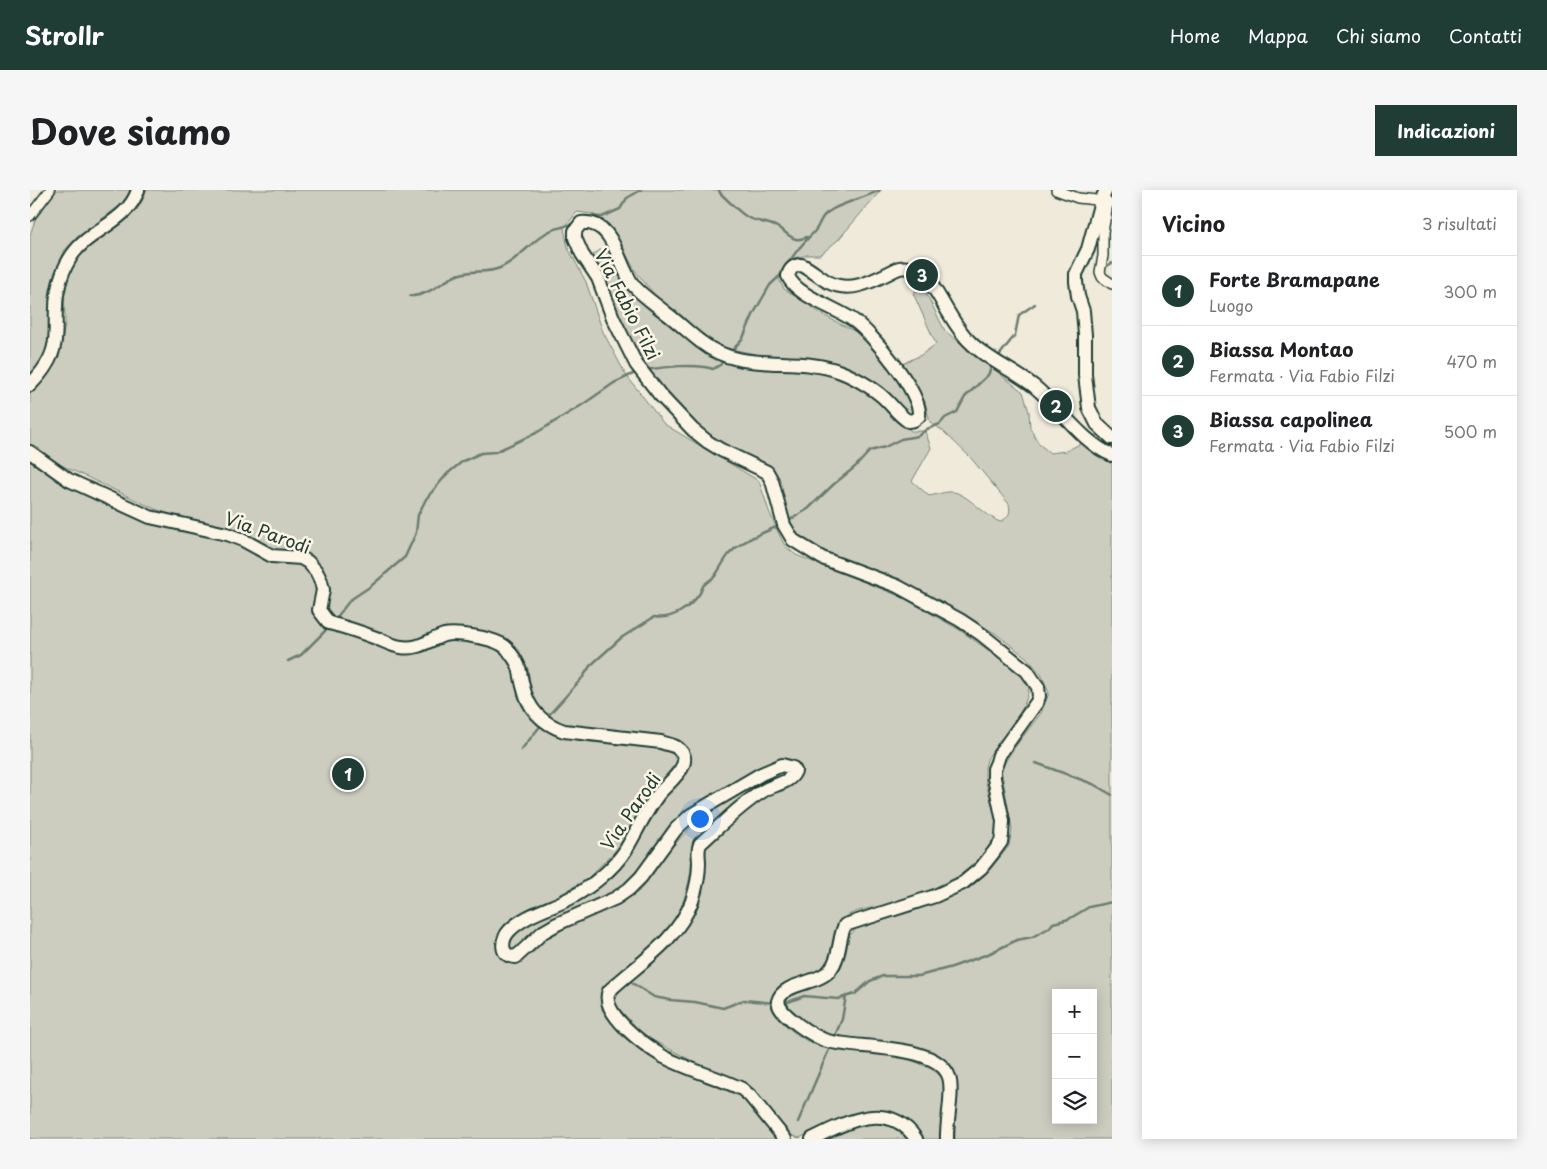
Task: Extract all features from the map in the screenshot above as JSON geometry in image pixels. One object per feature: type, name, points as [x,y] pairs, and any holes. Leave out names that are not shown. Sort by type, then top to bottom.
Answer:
[{"type":"street","points":[[30,216],[50,190]]},
{"type":"street","points":[[30,385],[46,365],[54,347],[58,293],[69,258],[80,246],[126,211],[134,201],[138,190]]},
{"type":"street","points":[[1056,190],[1078,198],[1103,195]]},
{"type":"street","points":[[1103,195],[1108,205],[1103,232],[1103,256],[1100,272],[1102,277],[1112,284]]},
{"type":"street","points":[[1103,195],[1088,249],[1076,274],[1076,282],[1083,311],[1085,375],[1089,408],[1097,424],[1112,438]]},
{"type":"street","name":"Via Fabio Filzi","points":[[947,1139],[950,1086],[949,1077],[942,1067],[920,1055],[894,1049],[824,1039],[794,1021],[781,1009],[778,1001],[780,994],[786,989],[817,980],[831,968],[838,956],[844,925],[935,896],[963,883],[981,868],[1000,842],[1002,835],[1003,821],[995,784],[994,769],[1000,755],[1037,702],[1039,696],[1038,687],[1019,663],[960,620],[897,586],[822,558],[793,540],[784,525],[772,481],[767,472],[721,450],[693,430],[660,395],[636,364],[617,326],[598,278],[582,254],[574,235],[576,229],[581,223],[588,222],[606,232],[632,284],[702,344],[717,352],[744,361],[809,366],[842,372],[880,394],[908,421],[914,420],[919,416],[919,405],[909,386],[891,361],[865,330],[854,321],[799,290],[793,285],[788,276],[794,266],[802,265],[828,282],[837,285],[856,286],[866,284],[899,268],[915,269],[933,286],[971,343],[1036,388],[1066,419],[1096,445],[1112,455]]},
{"type":"street","name":"Via Parodi","points":[[30,452],[69,480],[150,518],[226,534],[243,540],[272,556],[301,558],[308,562],[316,570],[321,580],[323,590],[320,610],[329,623],[350,628],[400,647],[411,648],[421,646],[447,635],[468,636],[501,644],[512,655],[521,669],[522,683],[529,705],[540,719],[555,728],[564,731],[661,742],[676,747],[680,751],[684,759],[683,768],[656,798],[623,853],[604,874],[574,896],[512,928],[506,935],[503,943],[505,951],[510,956],[516,957],[543,932],[557,924],[616,898],[630,889],[676,829],[691,815],[761,774],[782,765],[788,765],[794,769],[795,773],[792,777],[765,789],[754,797],[700,844],[698,852],[698,878],[692,900],[683,919],[662,945],[609,991],[607,998],[613,1013],[640,1041],[664,1057],[742,1089],[750,1096],[785,1139]]},
{"type":"street","points":[[812,1139],[857,1119],[875,1117],[898,1120],[910,1129],[916,1139]]},
{"type":"shaded area","points":[[57,190],[130,190],[125,202],[77,237],[64,251],[55,276],[50,306],[51,325],[45,354],[30,376],[30,235],[35,220]]},
{"type":"shaded area","points":[[146,190],[881,190],[838,240],[820,255],[807,255],[790,259],[781,271],[779,279],[784,289],[825,316],[858,333],[879,353],[906,389],[914,413],[910,416],[877,386],[768,357],[718,346],[702,336],[654,294],[636,272],[609,224],[593,214],[577,212],[564,228],[568,248],[586,282],[603,332],[626,375],[664,424],[759,481],[769,511],[785,546],[796,555],[902,597],[958,629],[1017,670],[1029,686],[1028,694],[1021,710],[987,760],[985,777],[995,815],[996,834],[986,851],[960,875],[936,888],[898,902],[858,911],[843,918],[838,922],[830,957],[822,969],[816,973],[784,984],[773,994],[771,1002],[773,1012],[783,1023],[799,1036],[816,1045],[879,1053],[906,1059],[931,1069],[942,1077],[944,1089],[940,1139],[923,1139],[911,1124],[897,1115],[882,1112],[848,1117],[799,1138],[791,1135],[748,1084],[698,1064],[643,1035],[617,1006],[615,999],[622,987],[675,940],[688,924],[698,906],[705,873],[706,848],[708,845],[758,801],[796,781],[802,773],[801,767],[795,761],[789,759],[772,762],[724,787],[684,812],[673,823],[639,869],[626,883],[611,894],[514,951],[508,944],[512,935],[603,884],[614,875],[633,849],[667,794],[688,773],[691,758],[679,741],[658,735],[560,724],[547,718],[538,705],[531,690],[528,669],[519,650],[507,639],[489,632],[442,628],[415,640],[401,642],[369,628],[331,617],[328,612],[327,580],[324,570],[313,557],[302,551],[279,550],[155,509],[61,465],[30,444],[30,393],[48,374],[59,353],[65,323],[64,298],[68,274],[79,257],[124,223],[134,213],[141,203]]},
{"type":"shaded area","points":[[600,250],[608,250],[709,354],[727,362],[816,372],[844,379],[878,401],[911,431],[925,431],[931,448],[912,481],[929,496],[947,492],[958,493],[1000,522],[1007,517],[1010,510],[1009,504],[970,457],[943,431],[930,422],[925,402],[912,377],[900,365],[921,355],[936,344],[913,293],[918,290],[926,293],[945,331],[1023,392],[1029,412],[1030,428],[1039,444],[1050,453],[1066,451],[1084,442],[1099,452],[1112,465],[1112,1139],[955,1139],[955,1074],[944,1059],[912,1046],[826,1033],[809,1025],[789,1008],[788,998],[801,991],[823,984],[840,970],[849,936],[857,928],[914,911],[945,899],[971,887],[989,871],[1009,846],[1012,829],[1001,769],[1012,751],[1041,713],[1049,693],[1041,674],[1026,657],[995,633],[934,600],[812,546],[798,536],[791,528],[768,467],[716,440],[702,430],[655,378],[634,351],[594,262],[593,255]]},
{"type":"shaded area","points":[[30,456],[61,481],[152,524],[181,529],[235,544],[274,563],[303,565],[314,581],[316,589],[316,616],[327,627],[357,636],[390,651],[404,654],[417,653],[450,641],[481,643],[495,648],[504,654],[510,663],[515,673],[521,696],[532,718],[541,727],[550,732],[585,741],[657,746],[673,754],[677,762],[652,791],[618,848],[587,879],[506,926],[499,935],[496,944],[501,957],[508,963],[515,964],[535,951],[547,938],[579,921],[620,904],[638,892],[653,874],[667,852],[698,820],[762,780],[782,771],[788,773],[695,842],[691,872],[682,905],[676,917],[659,940],[603,988],[601,995],[602,1010],[621,1035],[647,1055],[747,1099],[778,1139],[30,1139]]},
{"type":"shaded area","points":[[878,1121],[898,1126],[911,1139],[820,1139],[851,1124]]},
{"type":"waterway","points":[[582,218],[585,216],[602,217],[620,209],[627,198],[641,190]]},
{"type":"waterway","points":[[719,190],[733,206],[747,217],[773,225],[791,237],[798,239],[807,237]]},
{"type":"waterway","points":[[787,266],[828,212],[880,190]]},
{"type":"waterway","points":[[410,296],[428,292],[461,274],[500,268],[513,261],[546,233],[575,222]]},
{"type":"waterway","points":[[1104,268],[1112,263]]},
{"type":"waterway","points":[[730,353],[743,338],[754,313],[770,285],[783,273]]},
{"type":"waterway","points":[[998,357],[1015,335],[1019,315],[1035,304]]},
{"type":"waterway","points":[[645,370],[689,366],[713,369],[725,359]]},
{"type":"waterway","points":[[788,521],[808,509],[870,451],[885,447],[901,439],[918,436],[957,412],[965,397],[988,375],[993,364]]},
{"type":"waterway","points":[[334,621],[350,600],[371,586],[405,557],[416,533],[418,515],[426,499],[447,474],[463,461],[481,453],[495,452],[536,433],[614,383],[637,372]]},
{"type":"waterway","points":[[547,717],[583,677],[590,666],[621,638],[654,617],[667,617],[686,608],[700,593],[703,586],[715,576],[735,548],[781,525]]},
{"type":"waterway","points":[[288,661],[301,655],[329,627]]},
{"type":"waterway","points":[[521,750],[542,724]]},
{"type":"waterway","points":[[1036,763],[1093,784],[1112,795]]},
{"type":"waterway","points":[[783,1004],[804,996],[838,999],[855,994],[870,981],[883,976],[919,976],[952,967],[988,954],[1017,940],[1032,937],[1049,928],[1053,923],[1069,919],[1089,907],[1112,902]]},
{"type":"waterway","points":[[632,983],[654,997],[695,1002],[723,1008],[744,1000],[775,1003]]},
{"type":"waterway","points":[[834,1038],[842,1019],[846,996]]},
{"type":"waterway","points":[[798,1122],[831,1045]]},
{"type":"place","name":"Biassa capolinea","points":[[922,275]]},
{"type":"place","name":"Biassa Montao","points":[[1056,406]]},
{"type":"place","name":"Forte Bramapane","points":[[348,774]]}]
